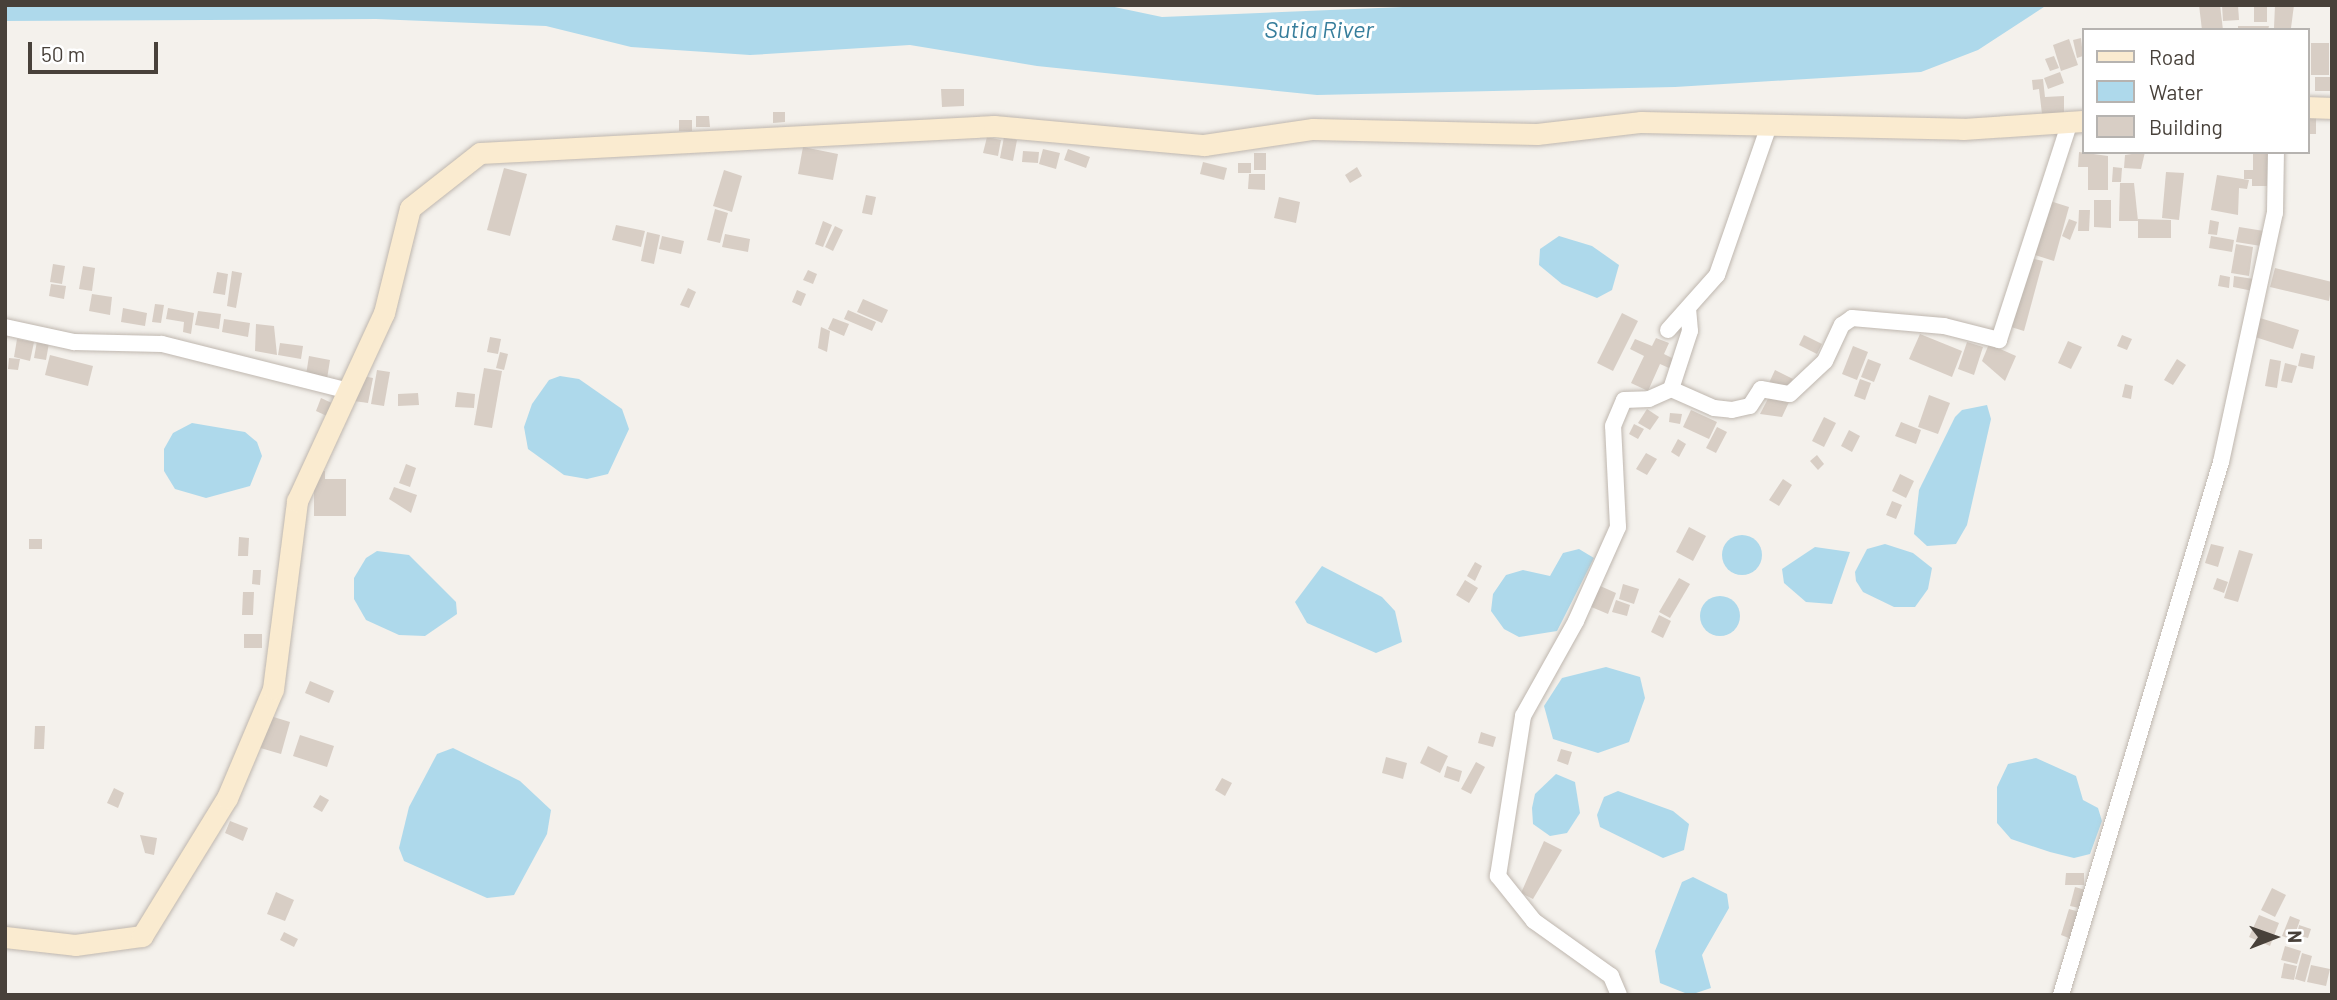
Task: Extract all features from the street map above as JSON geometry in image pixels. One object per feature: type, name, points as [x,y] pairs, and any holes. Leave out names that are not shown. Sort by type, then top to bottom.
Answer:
[{"type":"street","points":[[2309,107],[2332,108]]},
{"type":"street","points":[[5,937],[75,945],[142,936],[227,797],[273,689],[297,501],[384,313],[410,208],[480,153],[994,126],[1204,145],[1313,129],[1537,134],[1641,122],[1963,129],[2077,122],[1999,340],[1944,326],[1852,318],[1842,326],[1825,361],[1790,394],[1761,388],[1750,406],[1732,410],[1714,408],[1671,389]]},
{"type":"street","points":[[1668,330],[1717,275],[1770,123]]},
{"type":"street","points":[[2061,995],[2221,462],[2275,213],[2276,154]]},
{"type":"street","points":[[1619,995],[1611,976],[1534,921],[1498,876],[1522,716],[1576,621],[1618,527],[1613,426],[1624,400],[1649,399],[1671,389],[1690,331],[1688,310]]},
{"type":"street","points":[[5,327],[74,342],[162,344],[349,391]]},
{"type":"water","name":"Sutia River","points":[[5,5],[1105,5],[1162,17],[1451,5],[2047,5],[1978,50],[1921,72],[1675,87],[1317,95],[1037,66],[910,45],[750,55],[631,47],[546,26],[376,19],[5,21]]},
{"type":"water","points":[[1559,236],[1592,246],[1619,265],[1612,290],[1597,298],[1562,284],[1539,265],[1540,249]]},
{"type":"water","points":[[560,376],[579,379],[622,409],[629,429],[608,474],[587,479],[564,475],[528,449],[524,427],[532,404],[549,380]]},
{"type":"water","points":[[1987,405],[1991,419],[1967,525],[1956,544],[1927,546],[1914,534],[1919,490],[1955,417],[1962,410]]},
{"type":"water","points":[[192,423],[245,432],[257,442],[262,456],[250,486],[206,498],[175,489],[164,471],[164,449],[173,433]]},
{"type":"water","points":[[1742,535],[1756,541],[1762,555],[1756,569],[1742,575],[1728,569],[1722,555],[1728,541]]},
{"type":"water","points":[[1885,544],[1913,553],[1932,568],[1928,589],[1915,607],[1894,607],[1863,592],[1856,581],[1855,572],[1867,549]]},
{"type":"water","points":[[1815,547],[1850,552],[1832,604],[1806,602],[1784,583],[1782,569]]},
{"type":"water","points":[[1579,549],[1594,558],[1557,631],[1519,637],[1504,629],[1491,611],[1493,594],[1506,575],[1523,570],[1550,576],[1563,553]]},
{"type":"water","points":[[377,551],[409,555],[456,602],[457,614],[425,636],[399,635],[366,620],[354,599],[354,578],[366,558]]},
{"type":"water","points":[[1322,566],[1382,597],[1395,611],[1402,642],[1376,653],[1307,623],[1295,602]]},
{"type":"water","points":[[1720,596],[1728,597],[1734,602],[1739,608],[1739,624],[1734,630],[1728,635],[1720,636],[1712,635],[1706,630],[1701,624],[1700,616],[1701,608],[1706,602],[1712,597]]},
{"type":"water","points":[[1606,667],[1640,677],[1645,698],[1629,742],[1598,753],[1553,739],[1544,706],[1562,678]]},
{"type":"water","points":[[453,748],[520,781],[551,810],[547,834],[514,895],[487,898],[404,861],[399,848],[409,807],[437,754]]},
{"type":"water","points":[[2036,758],[2076,776],[2083,800],[2098,808],[2102,821],[2090,854],[2074,858],[2011,839],[1997,823],[1997,787],[2008,764]]},
{"type":"water","points":[[1556,774],[1575,782],[1580,813],[1567,833],[1550,836],[1533,824],[1532,808],[1535,794]]},
{"type":"water","points":[[1618,791],[1673,811],[1689,824],[1684,850],[1663,858],[1600,827],[1597,815],[1604,797]]},
{"type":"water","points":[[1693,877],[1727,894],[1729,908],[1702,955],[1711,988],[1690,995],[1660,983],[1655,951],[1682,882]]},
{"type":"building","points":[[2199,5],[2220,5],[2223,28],[2202,28]]},
{"type":"building","points":[[2222,5],[2238,5],[2239,20],[2223,21]]},
{"type":"building","points":[[2254,5],[2267,5],[2267,22],[2254,22]]},
{"type":"building","points":[[2275,5],[2294,5],[2291,28],[2274,28]]},
{"type":"building","points":[[2238,26],[2269,26],[2268,28]]},
{"type":"building","points":[[2081,38],[2082,56],[2077,58],[2073,40]]},
{"type":"building","points":[[2069,39],[2078,65],[2061,71],[2053,45]]},
{"type":"building","points":[[2311,43],[2329,43],[2329,75],[2311,75]]},
{"type":"building","points":[[2054,56],[2059,68],[2050,71],[2045,59]]},
{"type":"building","points":[[2060,72],[2064,83],[2048,89],[2044,78]]},
{"type":"building","points":[[2315,77],[2332,77],[2332,91],[2315,91]]},
{"type":"building","points":[[2043,79],[2045,97],[2064,96],[2064,113],[2042,114],[2039,89],[2033,90],[2032,80]]},
{"type":"building","points":[[941,89],[964,89],[964,106],[942,107]]},
{"type":"building","points":[[773,112],[785,112],[785,122],[773,123]]},
{"type":"building","points":[[696,116],[709,116],[710,127],[696,127]]},
{"type":"building","points":[[2309,117],[2316,117],[2316,134],[2309,134]]},
{"type":"building","points":[[679,120],[692,120],[692,131],[679,131]]},
{"type":"building","points":[[987,137],[1001,140],[998,156],[983,153]]},
{"type":"building","points":[[1004,137],[1017,140],[1013,161],[1000,158]]},
{"type":"building","points":[[803,147],[838,154],[833,180],[798,174]]},
{"type":"building","points":[[1043,149],[1060,153],[1056,169],[1039,164]]},
{"type":"building","points":[[1068,149],[1090,157],[1086,168],[1064,160]]},
{"type":"building","points":[[1023,151],[1039,152],[1038,163],[1022,162]]},
{"type":"building","points":[[2079,152],[2108,156],[2108,190],[2088,190],[2088,167],[2078,167]]},
{"type":"building","points":[[1254,153],[1266,153],[1266,170],[1254,170]]},
{"type":"building","points":[[2145,154],[2141,169],[2124,168],[2125,155]]},
{"type":"building","points":[[2253,154],[2269,154],[2267,186],[2252,186],[2252,179],[2244,179],[2244,170],[2253,170]]},
{"type":"building","points":[[1203,162],[1227,168],[1224,180],[1200,174]]},
{"type":"building","points":[[1238,163],[1251,163],[1251,173],[1238,173]]},
{"type":"building","points":[[1357,167],[1362,176],[1350,183],[1345,175]]},
{"type":"building","points":[[2113,167],[2122,168],[2121,182],[2112,182]]},
{"type":"building","points":[[504,168],[527,174],[510,236],[487,230]]},
{"type":"building","points":[[724,170],[742,176],[732,212],[713,206]]},
{"type":"building","points":[[2166,172],[2184,173],[2179,220],[2162,218]]},
{"type":"building","points":[[1249,174],[1265,174],[1265,190],[1248,189]]},
{"type":"building","points":[[2217,175],[2249,180],[2247,189],[2239,188],[2238,215],[2211,210]]},
{"type":"building","points":[[2120,183],[2134,183],[2138,221],[2119,221]]},
{"type":"building","points":[[866,195],[876,197],[872,215],[862,213]]},
{"type":"building","points":[[1279,197],[1300,202],[1296,223],[1274,218]]},
{"type":"building","points":[[2094,200],[2111,200],[2111,228],[2094,227]]},
{"type":"building","points":[[2050,201],[2069,207],[2054,261],[2035,255]]},
{"type":"building","points":[[715,209],[728,213],[720,243],[707,240]]},
{"type":"building","points":[[2079,210],[2090,210],[2089,231],[2078,231]]},
{"type":"building","points":[[2069,219],[2077,222],[2070,240],[2062,236]]},
{"type":"building","points":[[2138,219],[2171,220],[2171,238],[2138,238]]},
{"type":"building","points":[[2210,220],[2219,222],[2217,235],[2208,234]]},
{"type":"building","points":[[823,221],[832,225],[823,247],[815,244]]},
{"type":"building","points":[[616,225],[645,231],[641,247],[612,240]]},
{"type":"building","points":[[835,226],[843,230],[833,251],[825,247]]},
{"type":"building","points":[[2239,227],[2264,231],[2261,246],[2236,242]]},
{"type":"building","points":[[647,232],[660,235],[654,264],[641,261]]},
{"type":"building","points":[[725,234],[750,239],[748,252],[722,247]]},
{"type":"building","points":[[662,236],[684,241],[681,254],[659,249]]},
{"type":"building","points":[[2211,236],[2234,240],[2232,252],[2209,248]]},
{"type":"building","points":[[2236,244],[2253,247],[2249,276],[2231,273]]},
{"type":"building","points":[[2030,258],[2043,261],[2024,331],[2011,327]]},
{"type":"building","points":[[53,264],[65,266],[62,284],[50,282]]},
{"type":"building","points":[[83,266],[95,268],[92,291],[79,289]]},
{"type":"building","points":[[2275,268],[2332,282],[2329,301],[2270,287]]},
{"type":"building","points":[[808,270],[817,274],[813,284],[803,280]]},
{"type":"building","points":[[232,271],[242,273],[236,308],[227,306]]},
{"type":"building","points":[[217,272],[228,274],[225,295],[213,293]]},
{"type":"building","points":[[2220,275],[2230,277],[2229,288],[2218,286]]},
{"type":"building","points":[[2234,276],[2254,279],[2253,291],[2233,287]]},
{"type":"building","points":[[51,284],[66,286],[64,299],[49,296]]},
{"type":"building","points":[[688,288],[696,292],[689,308],[680,305]]},
{"type":"building","points":[[797,290],[806,294],[801,306],[792,302]]},
{"type":"building","points":[[92,294],[112,297],[110,315],[89,311]]},
{"type":"building","points":[[863,299],[888,310],[882,323],[857,312]]},
{"type":"building","points":[[155,304],[164,305],[161,323],[152,322]]},
{"type":"building","points":[[123,308],[147,313],[145,326],[121,322]]},
{"type":"building","points":[[168,308],[194,313],[191,334],[183,332],[184,322],[166,319]]},
{"type":"building","points":[[848,310],[876,322],[872,331],[844,319]]},
{"type":"building","points":[[198,311],[221,314],[219,329],[195,325]]},
{"type":"building","points":[[1622,313],[1638,321],[1613,371],[1597,363]]},
{"type":"building","points":[[833,318],[849,324],[844,336],[828,329]]},
{"type":"building","points":[[2260,318],[2299,330],[2293,349],[2255,337]]},
{"type":"building","points":[[224,319],[250,323],[248,337],[222,332]]},
{"type":"building","points":[[256,324],[274,326],[277,355],[255,351]]},
{"type":"building","points":[[821,327],[830,331],[827,352],[818,348]]},
{"type":"building","points":[[1920,334],[1962,351],[1952,377],[1909,359]]},
{"type":"building","points":[[1804,335],[1822,344],[1817,354],[1799,345]]},
{"type":"building","points":[[2122,335],[2132,339],[2127,350],[2117,346]]},
{"type":"building","points":[[490,337],[501,339],[498,354],[487,352]]},
{"type":"building","points":[[1656,338],[1669,343],[1664,354],[1674,359],[1669,368],[1660,364],[1648,391],[1631,383],[1644,356],[1630,349],[1635,339],[1652,346]]},
{"type":"building","points":[[17,339],[34,342],[30,361],[14,357]]},
{"type":"building","points":[[37,341],[49,343],[46,360],[34,358]]},
{"type":"building","points":[[2068,341],[2082,347],[2071,369],[2058,363]]},
{"type":"building","points":[[1967,342],[1983,347],[1974,375],[1958,369]]},
{"type":"building","points":[[280,343],[303,346],[301,359],[278,355]]},
{"type":"building","points":[[1989,344],[2016,356],[2005,381],[1982,361]]},
{"type":"building","points":[[1853,346],[1868,352],[1857,380],[1842,374]]},
{"type":"building","points":[[500,352],[508,354],[504,370],[496,368]]},
{"type":"building","points":[[2301,353],[2315,356],[2313,369],[2298,366]]},
{"type":"building","points":[[50,355],[93,366],[88,386],[45,375]]},
{"type":"building","points":[[309,356],[330,360],[327,379],[306,375]]},
{"type":"building","points":[[9,358],[20,359],[18,370],[8,369]]},
{"type":"building","points":[[1868,359],[1881,364],[1874,382],[1861,377]]},
{"type":"building","points":[[2177,359],[2186,365],[2173,385],[2164,380]]},
{"type":"building","points":[[2270,359],[2281,361],[2277,388],[2265,386]]},
{"type":"building","points":[[2285,363],[2297,366],[2292,383],[2281,381]]},
{"type":"building","points":[[484,368],[502,371],[492,428],[474,425]]},
{"type":"building","points":[[377,370],[390,372],[384,406],[371,404]]},
{"type":"building","points":[[1775,370],[1793,379],[1786,392],[1769,383]]},
{"type":"building","points":[[358,375],[373,378],[368,403],[354,401]]},
{"type":"building","points":[[1860,379],[1871,383],[1865,400],[1854,396]]},
{"type":"building","points":[[2125,384],[2133,386],[2131,399],[2122,397]]},
{"type":"building","points":[[457,392],[475,394],[474,408],[455,407]]},
{"type":"building","points":[[418,393],[419,405],[398,406],[398,394]]},
{"type":"building","points":[[1771,393],[1789,402],[1782,417],[1760,414]]},
{"type":"building","points":[[1929,395],[1950,403],[1938,434],[1918,427]]},
{"type":"building","points":[[321,398],[334,404],[329,417],[316,411]]},
{"type":"building","points":[[1647,409],[1659,417],[1650,430],[1638,423]]},
{"type":"building","points":[[1691,410],[1717,422],[1709,439],[1683,427]]},
{"type":"building","points":[[1670,413],[1682,414],[1680,424],[1669,422]]},
{"type":"building","points":[[1824,417],[1836,423],[1824,447],[1812,441]]},
{"type":"building","points":[[1901,422],[1921,430],[1916,444],[1895,436]]},
{"type":"building","points":[[1634,424],[1644,429],[1638,439],[1629,434]]},
{"type":"building","points":[[1717,427],[1727,432],[1716,453],[1706,448]]},
{"type":"building","points":[[1849,430],[1860,436],[1852,452],[1841,446]]},
{"type":"building","points":[[1678,439],[1686,444],[1679,457],[1671,452]]},
{"type":"building","points":[[1646,453],[1657,459],[1647,475],[1636,469]]},
{"type":"building","points":[[1817,455],[1824,464],[1818,470],[1810,461]]},
{"type":"building","points":[[406,464],[416,468],[410,487],[399,483]]},
{"type":"building","points":[[325,471],[325,479],[346,479],[346,516],[314,516],[314,472]]},
{"type":"building","points":[[1900,474],[1914,481],[1906,498],[1892,491]]},
{"type":"building","points":[[1783,479],[1792,485],[1779,506],[1769,500]]},
{"type":"building","points":[[394,487],[417,495],[411,513],[389,499]]},
{"type":"building","points":[[1892,501],[1902,505],[1896,519],[1886,515]]},
{"type":"building","points":[[1689,527],[1706,536],[1693,561],[1676,552]]},
{"type":"building","points":[[239,537],[249,538],[248,556],[238,556]]},
{"type":"building","points":[[29,539],[42,539],[42,549],[29,549]]},
{"type":"building","points":[[2211,544],[2224,547],[2218,567],[2205,563]]},
{"type":"building","points":[[2239,550],[2253,554],[2238,602],[2224,598]]},
{"type":"building","points":[[1475,562],[1482,566],[1475,581],[1467,576]]},
{"type":"building","points":[[253,570],[261,570],[260,585],[252,584]]},
{"type":"building","points":[[1679,578],[1690,584],[1670,618],[1659,612]]},
{"type":"building","points":[[2217,578],[2228,582],[2224,593],[2213,589]]},
{"type":"building","points":[[1465,580],[1478,588],[1469,603],[1456,595]]},
{"type":"building","points":[[1623,584],[1639,589],[1634,604],[1619,599]]},
{"type":"building","points":[[1598,585],[1616,593],[1608,614],[1589,606]]},
{"type":"building","points":[[243,592],[254,592],[253,615],[242,615]]},
{"type":"building","points":[[1616,600],[1630,605],[1627,616],[1612,612]]},
{"type":"building","points":[[1659,615],[1671,621],[1663,638],[1651,632]]},
{"type":"building","points":[[244,634],[262,634],[262,648],[244,648]]},
{"type":"building","points":[[310,681],[334,691],[329,703],[305,693]]},
{"type":"building","points":[[267,715],[290,722],[281,754],[257,747]]},
{"type":"building","points":[[35,726],[45,726],[44,749],[34,749]]},
{"type":"building","points":[[1481,732],[1496,737],[1493,747],[1478,743]]},
{"type":"building","points":[[300,735],[334,746],[327,767],[293,756]]},
{"type":"building","points":[[1428,746],[1448,756],[1440,773],[1420,763]]},
{"type":"building","points":[[1561,749],[1572,752],[1568,765],[1557,761]]},
{"type":"building","points":[[1386,757],[1407,763],[1403,779],[1382,773]]},
{"type":"building","points":[[1476,762],[1485,767],[1471,794],[1461,789]]},
{"type":"building","points":[[1447,766],[1462,771],[1459,782],[1444,777]]},
{"type":"building","points":[[1222,778],[1232,783],[1225,796],[1215,790]]},
{"type":"building","points":[[114,788],[124,793],[118,808],[107,803]]},
{"type":"building","points":[[320,795],[329,800],[322,812],[313,807]]},
{"type":"building","points":[[230,821],[248,828],[243,841],[225,833]]},
{"type":"building","points":[[140,835],[157,838],[154,855],[145,853]]},
{"type":"building","points":[[1544,841],[1562,850],[1533,899],[1521,893]]},
{"type":"building","points":[[2066,873],[2084,873],[2084,885],[2065,885]]},
{"type":"building","points":[[2075,887],[2089,891],[2084,909],[2070,906]]},
{"type":"building","points":[[2272,888],[2286,895],[2275,917],[2261,910]]},
{"type":"building","points":[[276,892],[294,900],[285,921],[267,914]]},
{"type":"building","points":[[2069,909],[2083,913],[2074,940],[2061,935]]},
{"type":"building","points":[[2259,915],[2279,923],[2270,946],[2249,937]]},
{"type":"building","points":[[2290,916],[2300,920],[2293,940],[2282,936]]},
{"type":"building","points":[[2299,925],[2311,929],[2308,938],[2297,935]]},
{"type":"building","points":[[284,932],[298,939],[294,947],[280,940]]},
{"type":"building","points":[[2285,946],[2301,951],[2297,964],[2281,960]]},
{"type":"building","points":[[2302,953],[2312,956],[2305,982],[2295,979]]},
{"type":"building","points":[[2284,963],[2297,966],[2294,980],[2281,978]]},
{"type":"building","points":[[2311,965],[2330,969],[2326,986],[2307,982]]}]
